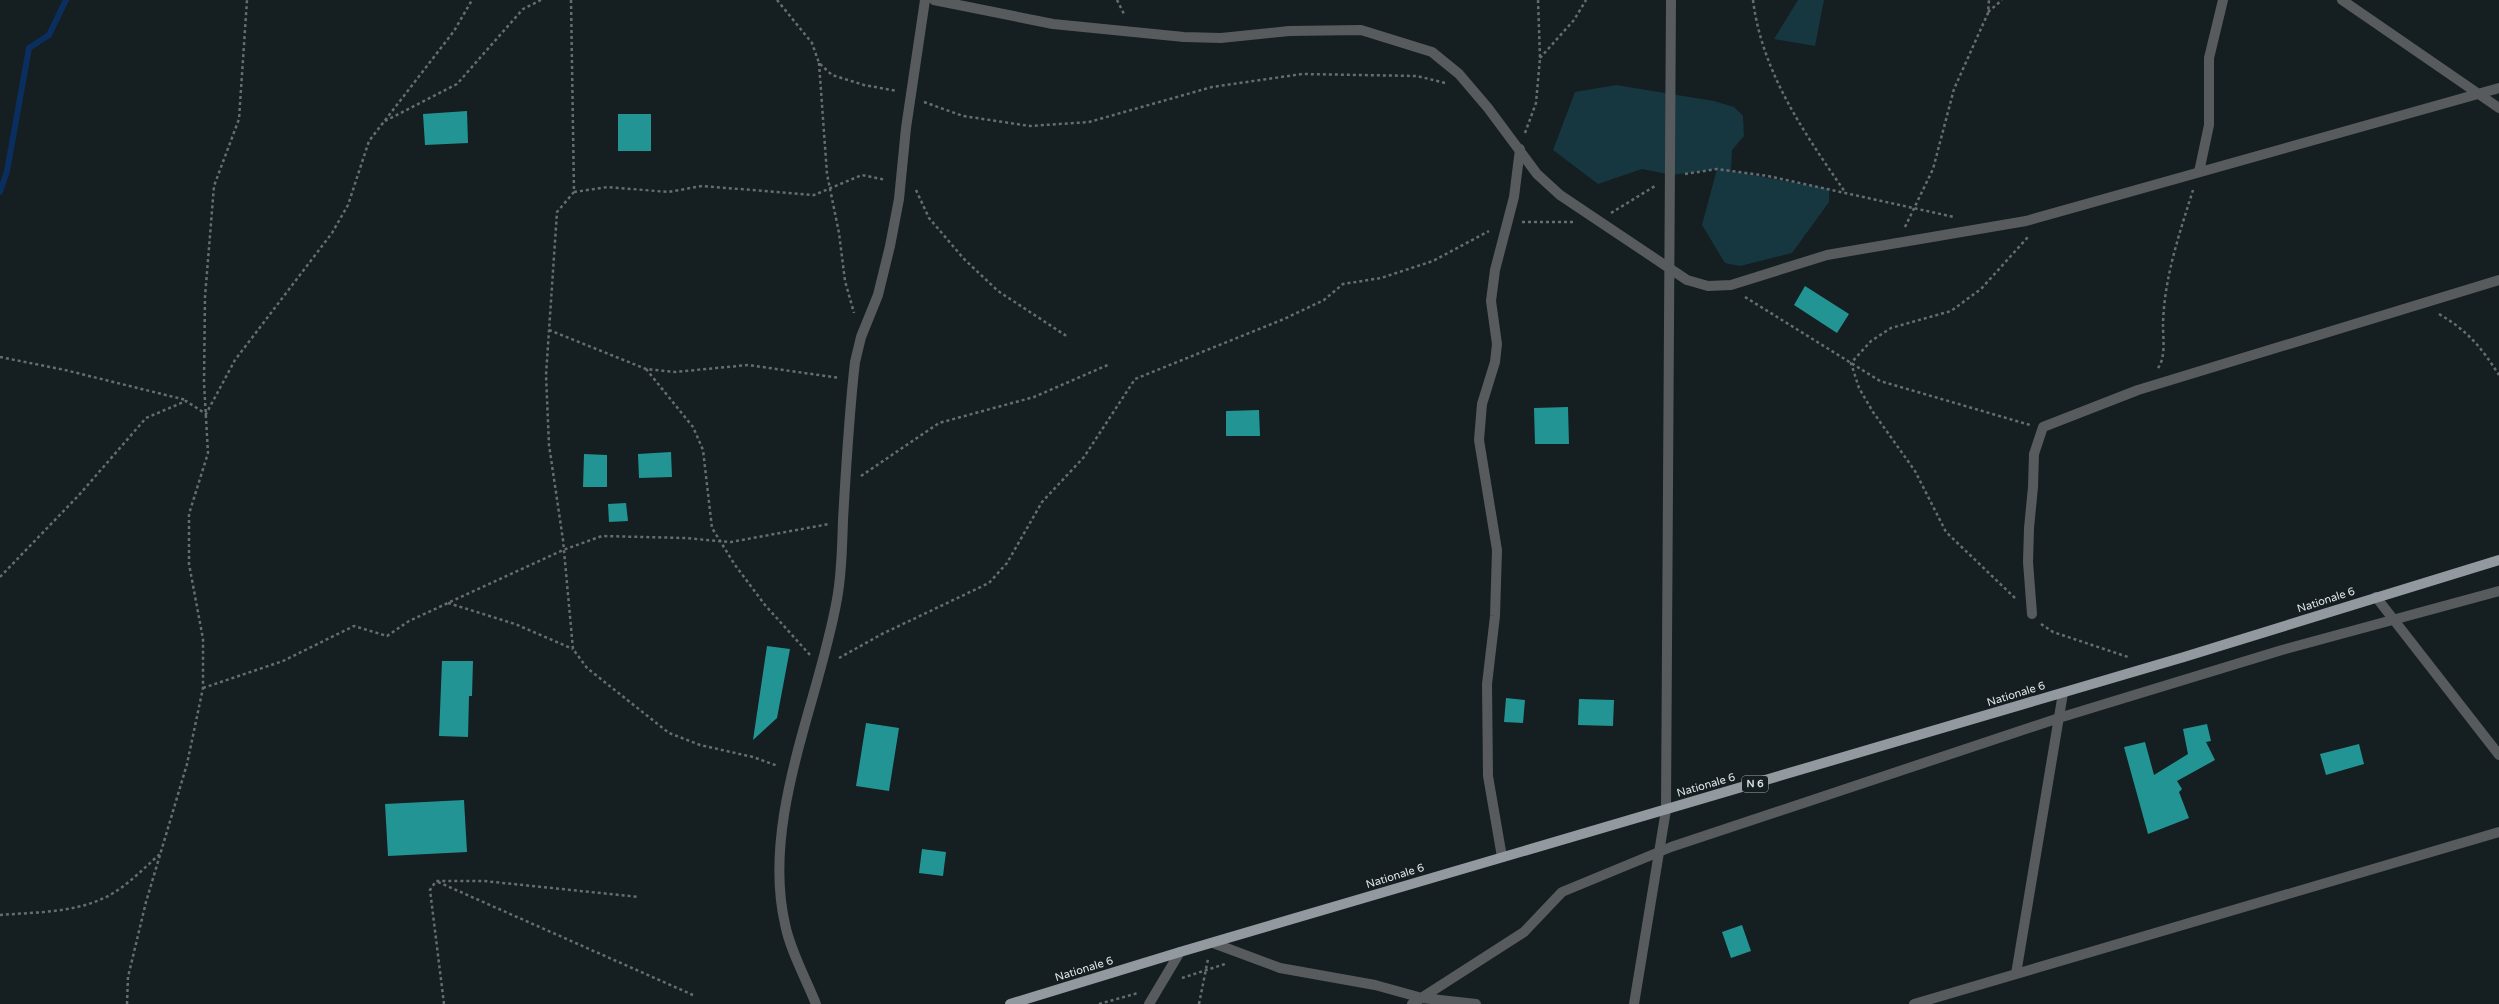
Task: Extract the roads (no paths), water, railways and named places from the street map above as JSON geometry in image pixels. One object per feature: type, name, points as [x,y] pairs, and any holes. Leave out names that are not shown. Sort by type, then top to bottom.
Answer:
[{"type":"main road","name":"Nationale 6","points":[[1010,1004],[1180,952],[2064,693],[2499,560]]},
{"type":"street","points":[[816,1004],[785,925],[779,883],[780,848],[793,771],[822,668],[842,567],[843,521],[853,380],[861,337],[878,295],[890,246],[901,183],[910,98],[925,0]]},
{"type":"street","points":[[934,0],[1052,24],[1184,37],[1221,38],[1289,31],[1361,30],[1432,52],[1459,74],[1520,150],[1537,174],[1560,195],[1597,222],[1687,280],[1708,286],[1731,285],[1827,255],[1897,242],[2012,224],[2048,215],[2499,88]]},
{"type":"street","points":[[1634,1004],[1666,810],[1671,0]]},
{"type":"street","points":[[2199,172],[2209,125],[2209,58],[2223,0]]},
{"type":"street","points":[[2342,0],[2499,108]]},
{"type":"street","points":[[1502,857],[1488,776],[1487,684],[1495,616],[1497,550],[1479,440],[1482,404],[1495,362],[1497,344],[1491,301],[1495,270],[1514,197],[1520,150]]},
{"type":"street","points":[[2032,614],[2028,562],[2029,528],[2034,454],[2043,427],[2138,390],[2499,280]]},
{"type":"street","points":[[1412,1004],[1524,932],[1562,892],[1659,853],[2059,718],[2282,650],[2499,591]]},
{"type":"street","points":[[2376,597],[2499,755]]},
{"type":"street","points":[[2016,974],[2064,693]]},
{"type":"street","points":[[1914,1004],[2499,832]]},
{"type":"street","points":[[1213,943],[1280,968],[1375,985],[1422,998],[1476,1004]]},
{"type":"street","points":[[1149,1004],[1180,952]]},
{"type":"waterway","points":[[0,192],[7,171],[29,48],[49,35],[66,0]]}]
